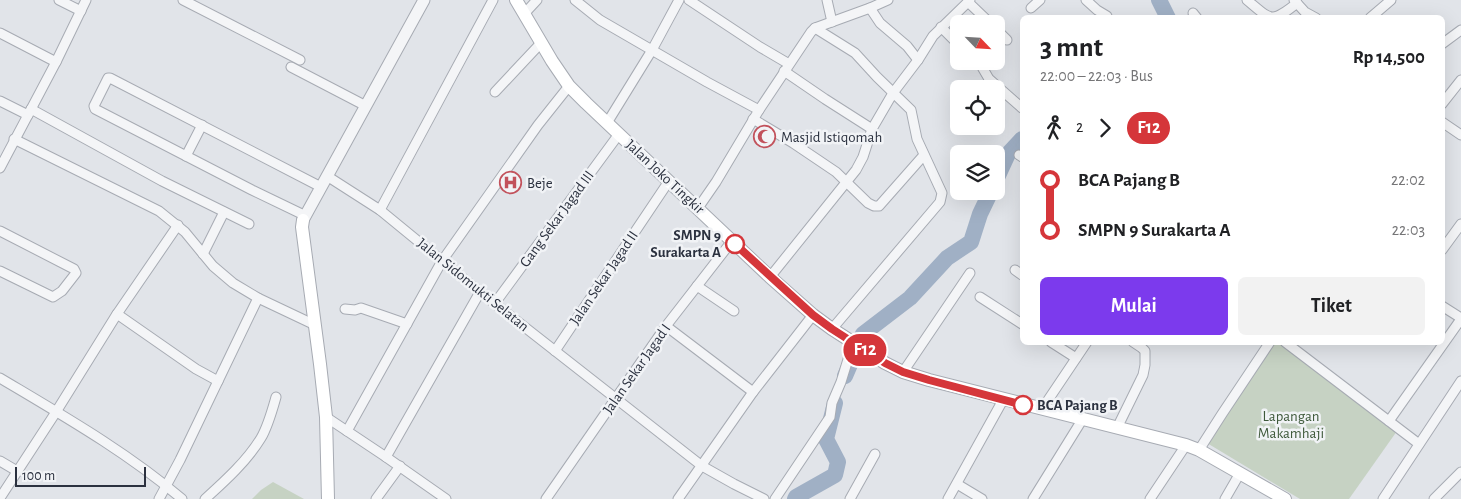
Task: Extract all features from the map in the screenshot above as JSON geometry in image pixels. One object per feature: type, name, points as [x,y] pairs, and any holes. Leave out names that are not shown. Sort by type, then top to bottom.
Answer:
[{"type":"main road","name":"Jalan Joko Tingkir","points":[[516,0],[540,42],[569,86],[770,277],[813,315],[872,355],[903,372],[929,380],[1186,445],[1199,450],[1285,499]]},
{"type":"main road","points":[[305,218],[302,227],[326,417],[328,499]]},
{"type":"street","points":[[59,0],[81,11]]},
{"type":"street","points":[[0,168],[2,156],[30,112],[86,0]]},
{"type":"street","points":[[183,0],[300,60]]},
{"type":"street","points":[[320,186],[110,78],[108,78],[94,108],[305,218],[320,186],[328,176],[424,0]]},
{"type":"street","points":[[380,210],[493,0]]},
{"type":"street","points":[[524,14],[537,0]]},
{"type":"street","points":[[575,0],[600,20],[699,78],[759,110]]},
{"type":"street","points":[[584,8],[591,0]]},
{"type":"street","points":[[607,123],[652,50],[679,0]]},
{"type":"street","points":[[689,0],[760,47],[825,99],[872,129]]},
{"type":"street","points":[[827,0],[832,22]]},
{"type":"street","points":[[698,208],[805,38],[815,28],[888,0]]},
{"type":"street","points":[[1031,8],[1040,0]]},
{"type":"street","points":[[1086,0],[1105,15]]},
{"type":"street","points":[[1247,0],[1266,15]]},
{"type":"street","points":[[1372,15],[1379,4],[1391,0]]},
{"type":"street","points":[[770,277],[860,164],[872,129],[893,93],[918,60],[933,36],[969,1],[982,15]]},
{"type":"street","points":[[1283,15],[1296,2],[1310,15]]},
{"type":"street","points":[[870,8],[880,23],[903,42],[918,60]]},
{"type":"street","points":[[941,27],[950,36]]},
{"type":"street","points":[[815,28],[855,53],[908,106],[912,113],[916,136],[942,196],[940,202],[832,329]]},
{"type":"street","points":[[1445,42],[1461,30]]},
{"type":"street","points":[[0,34],[56,62]]},
{"type":"street","points":[[495,92],[540,42]]},
{"type":"street","points":[[291,67],[366,106]]},
{"type":"street","points":[[984,70],[991,80],[1020,106]]},
{"type":"street","points":[[1445,100],[1461,80]]},
{"type":"street","points":[[326,436],[344,429],[407,324],[442,261],[538,125],[569,86]]},
{"type":"street","points":[[0,101],[30,112],[249,224]]},
{"type":"street","points":[[753,118],[793,142],[836,172],[868,203],[877,207],[924,155]]},
{"type":"street","points":[[1445,124],[1461,135]]},
{"type":"street","points":[[186,156],[202,125]]},
{"type":"street","name":"Gang Sekar Jagad III","points":[[495,303],[619,134]]},
{"type":"street","points":[[14,139],[149,205],[167,216],[178,225],[221,274],[258,298],[315,325]]},
{"type":"street","name":"Jalan Sidomukti Selatan","points":[[328,176],[380,210],[480,292],[702,466],[764,499]]},
{"type":"street","name":"Jalan Sekar Jagad II","points":[[555,350],[669,181]]},
{"type":"street","points":[[203,254],[224,212]]},
{"type":"street","points":[[1445,246],[1461,224]]},
{"type":"street","points":[[0,498],[56,412],[116,314],[178,225]]},
{"type":"street","points":[[0,231],[74,270],[76,274],[62,291],[53,297],[0,271]]},
{"type":"street","name":"Jalan Sekar Jagad I","points":[[546,499],[666,326],[732,241]]},
{"type":"street","points":[[903,372],[970,273]]},
{"type":"street","points":[[697,286],[734,312]]},
{"type":"street","points":[[386,457],[480,292]]},
{"type":"street","points":[[980,297],[1020,323]]},
{"type":"street","points":[[159,499],[180,460],[258,298]]},
{"type":"street","points":[[345,309],[355,310],[360,308],[407,324]]},
{"type":"street","points":[[1445,308],[1461,318],[1445,341]]},
{"type":"street","points":[[116,314],[218,382]]},
{"type":"street","points":[[678,499],[753,392],[813,315]]},
{"type":"street","points":[[666,326],[753,392]]},
{"type":"street","points":[[775,499],[830,417],[832,403],[855,343]]},
{"type":"street","points":[[1056,345],[1076,358]]},
{"type":"street","points":[[1042,409],[1085,345]]},
{"type":"street","points":[[1117,428],[1144,370],[1144,349],[1138,345]]},
{"type":"street","points":[[1199,450],[1268,345]]},
{"type":"street","points":[[1289,345],[1419,444]]},
{"type":"street","points":[[1389,421],[1442,345]]},
{"type":"street","points":[[0,378],[131,460],[182,499]]},
{"type":"street","points":[[1383,499],[1461,381]]},
{"type":"street","points":[[205,499],[253,450],[262,436],[276,397]]},
{"type":"street","points":[[948,499],[1003,400]]},
{"type":"street","points":[[326,417],[400,466],[443,498]]},
{"type":"street","points":[[1033,499],[1082,420]]},
{"type":"street","points":[[1150,499],[1186,445]]},
{"type":"street","points":[[850,499],[875,454]]},
{"type":"street","points":[[0,461],[17,471]]},
{"type":"street","points":[[376,499],[400,466]]},
{"type":"street","points":[[1434,499],[1461,472]]},
{"type":"street","points":[[1225,499],[1240,473]]},
{"type":"street","points":[[957,484],[982,499]]},
{"type":"green space","name":"Lapangan Makamhaji","points":[[1274,345],[1283,345],[1397,431],[1349,499],[1300,499],[1207,443]]},
{"type":"green space","points":[[273,482],[304,499],[252,499]]},
{"type":"waterway","points":[[1159,0],[1166,15]]},
{"type":"waterway","points":[[1005,160],[1008,154],[1020,141]]},
{"type":"waterway","points":[[845,376],[863,334],[910,298],[947,258],[971,242],[987,200]]},
{"type":"waterway","points":[[795,499],[835,475],[838,462],[826,439],[835,403]]},
{"type":"bus line","name":"F12","points":[[735,244],[813,315],[885,363],[903,372],[929,380],[1023,405]]},
{"type":"place","name":"Masjid Istiqomah","points":[[765,137]]},
{"type":"place","name":"Beje","points":[[511,183]]},
{"type":"place","name":"SMPN 9 Surakarta A","points":[[735,244]]},
{"type":"place","name":"BCA Pajang B","points":[[1023,405]]}]
